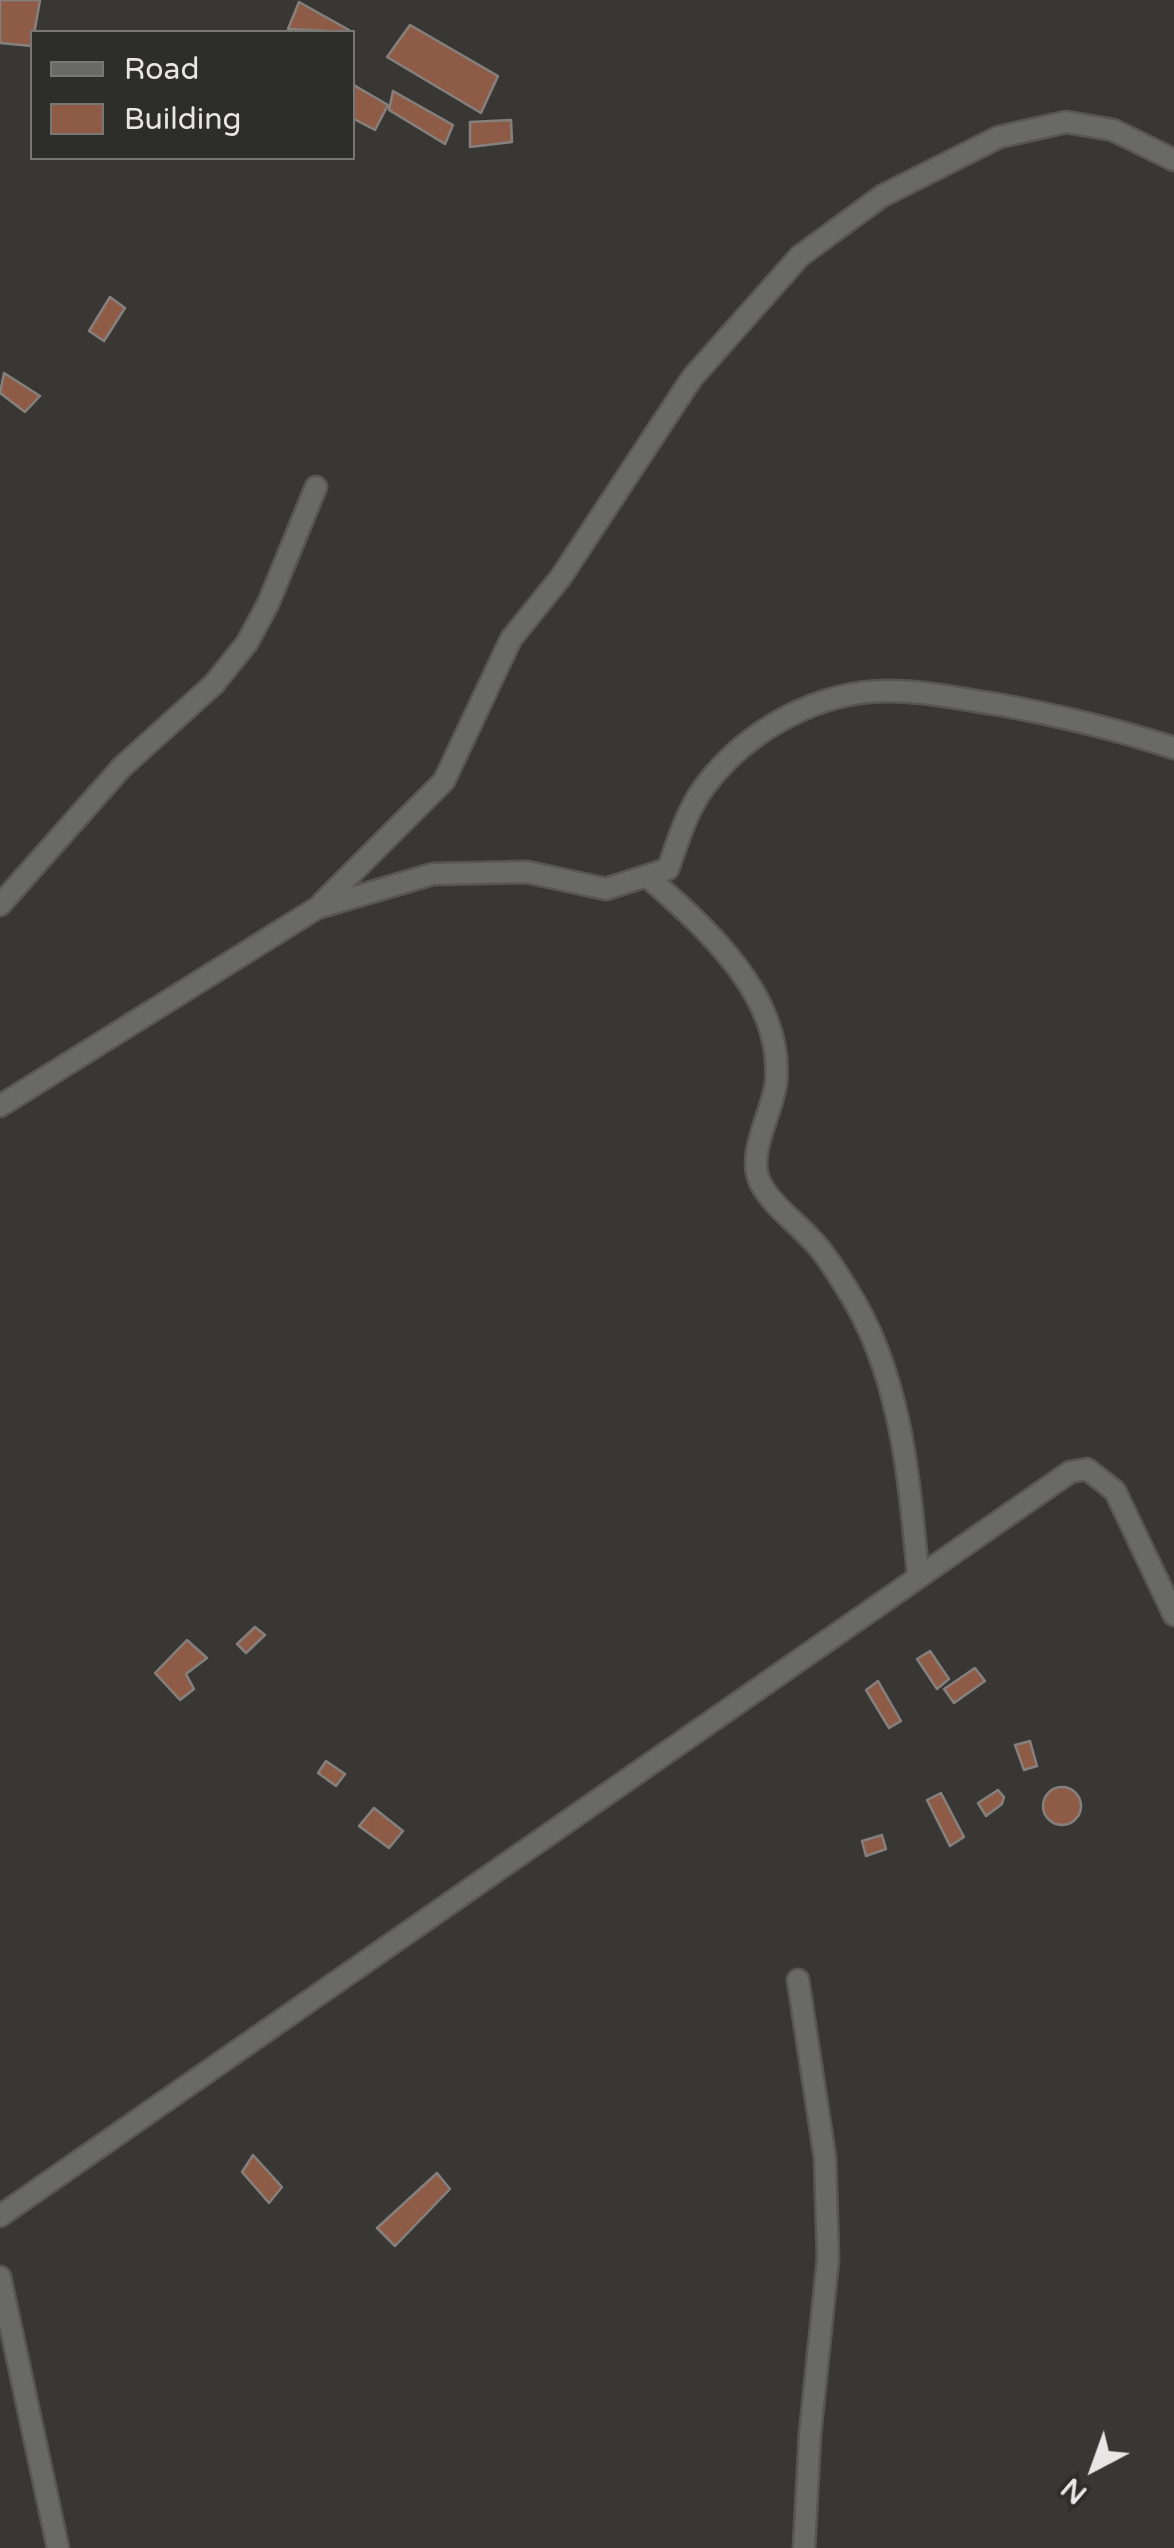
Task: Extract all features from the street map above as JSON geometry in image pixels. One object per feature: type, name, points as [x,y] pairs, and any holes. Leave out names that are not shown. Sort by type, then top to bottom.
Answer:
[{"type":"street","points":[[0,1106],[318,908],[444,781],[511,640],[560,577],[692,378],[800,256],[882,196],[998,137],[1066,122],[1113,130],[1174,160]]},
{"type":"street","points":[[0,905],[122,768],[214,684],[246,643],[268,604],[316,487]]},
{"type":"street","points":[[318,908],[432,874],[527,872],[606,889],[668,869],[680,833],[705,786],[758,734],[796,712],[842,697],[888,690],[957,698],[1045,713],[1174,748]]},
{"type":"street","points":[[648,877],[698,920],[734,963],[765,1023],[774,1048],[776,1080],[756,1156],[759,1182],[816,1243],[850,1293],[872,1341],[911,1475],[918,1574]]},
{"type":"street","points":[[0,2216],[220,2059],[725,1715],[918,1574],[1070,1472],[1087,1469],[1114,1492],[1174,1615]]},
{"type":"street","points":[[798,1980],[825,2158],[828,2260],[810,2434],[804,2548]]},
{"type":"street","points":[[0,2277],[58,2548]]},
{"type":"building","points":[[0,0],[40,0],[35,30],[30,30],[30,46],[0,43]]},
{"type":"building","points":[[299,2],[349,30],[308,30],[288,29]]},
{"type":"building","points":[[410,25],[498,76],[481,113],[387,57]]},
{"type":"building","points":[[355,86],[388,105],[375,130],[355,120]]},
{"type":"building","points":[[393,91],[453,125],[445,144],[389,110]]},
{"type":"building","points":[[511,120],[512,142],[470,147],[470,122]]},
{"type":"building","points":[[110,297],[125,308],[104,341],[89,331]]},
{"type":"building","points":[[4,373],[40,396],[25,412],[0,393]]},
{"type":"building","points":[[255,1627],[265,1635],[246,1653],[237,1644]]},
{"type":"building","points":[[187,1640],[207,1658],[186,1674],[194,1689],[180,1700],[155,1673]]},
{"type":"building","points":[[930,1651],[949,1679],[937,1689],[917,1659]]},
{"type":"building","points":[[975,1668],[985,1681],[954,1703],[944,1689]]},
{"type":"building","points":[[878,1681],[901,1721],[889,1728],[866,1690]]},
{"type":"building","points":[[1030,1741],[1037,1766],[1024,1770],[1015,1745]]},
{"type":"building","points":[[326,1761],[345,1774],[336,1786],[318,1773]]},
{"type":"building","points":[[1062,1787],[1076,1792],[1081,1806],[1076,1820],[1062,1825],[1048,1820],[1043,1806],[1048,1792]]},
{"type":"building","points":[[998,1790],[1004,1797],[1002,1804],[986,1816],[978,1803]]},
{"type":"building","points":[[941,1793],[964,1837],[950,1846],[927,1800]]},
{"type":"building","points":[[374,1808],[403,1831],[389,1848],[359,1826]]},
{"type":"building","points":[[882,1835],[886,1849],[866,1856],[862,1841]]},
{"type":"building","points":[[253,2155],[282,2187],[269,2203],[242,2172]]},
{"type":"building","points":[[437,2173],[450,2189],[395,2246],[377,2228]]}]
